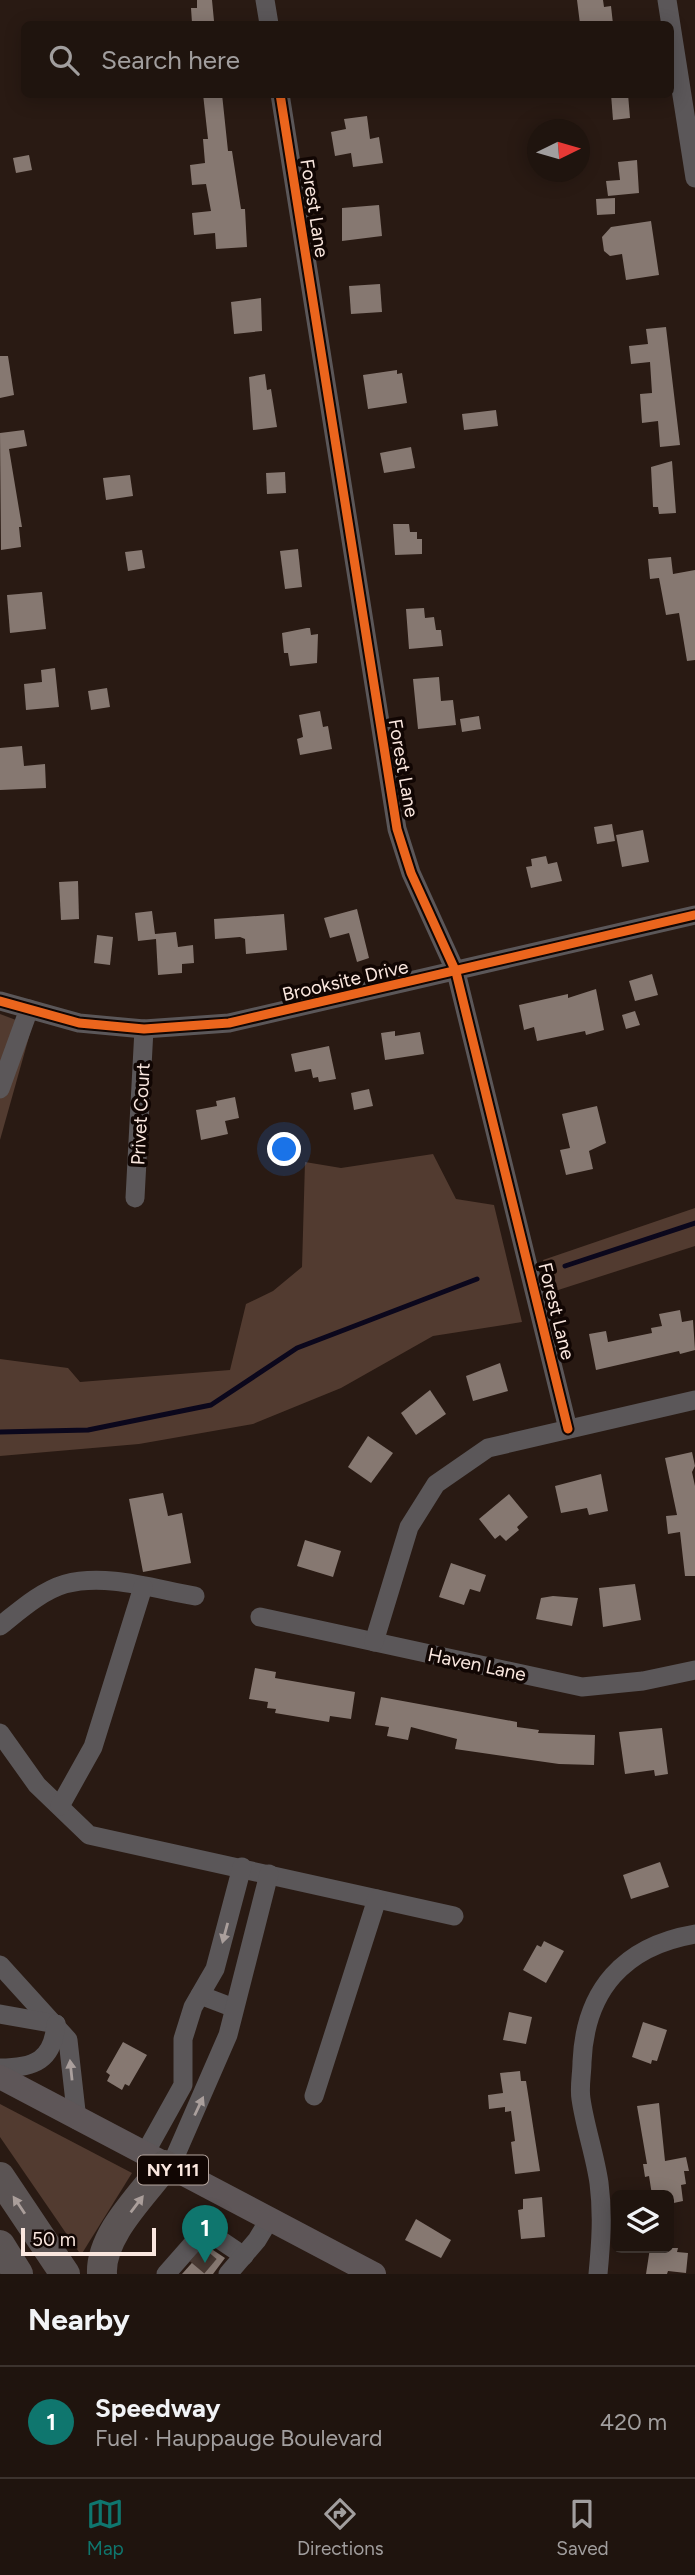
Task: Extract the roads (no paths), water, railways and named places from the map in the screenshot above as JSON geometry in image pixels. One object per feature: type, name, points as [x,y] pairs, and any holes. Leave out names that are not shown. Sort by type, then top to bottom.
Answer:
[{"type":"highway","points":[[102,2274],[101,2265],[114,2233],[160,2163]]},
{"type":"highway","points":[[0,2177],[65,2274]]},
{"type":"highway","points":[[0,2245],[18,2274]]},
{"type":"main road","name":"NY 111","points":[[0,2077],[77,2120],[374,2274]]},
{"type":"street","points":[[265,0],[268,21]]},
{"type":"street","points":[[667,0],[670,21]]},
{"type":"street","points":[[674,44],[695,178]]},
{"type":"street","name":"Forest Lane","points":[[281,98],[397,829],[411,873],[457,972],[568,1429]]},
{"type":"street","name":"Brooksite Drive","points":[[0,1001],[79,1023],[144,1029],[229,1023],[695,915]]},
{"type":"street","points":[[0,1089],[29,1009]]},
{"type":"street","name":"Privet Court","points":[[135,1198],[144,1029]]},
{"type":"street","points":[[373,1642],[391,1575],[409,1527],[436,1484],[488,1448],[695,1400]]},
{"type":"street","points":[[0,1626],[27,1605],[64,1584],[107,1581],[195,1596]]},
{"type":"street","points":[[60,1806],[93,1747],[143,1587]]},
{"type":"street","name":"Haven Lane","points":[[260,1617],[582,1686],[643,1681],[695,1670]]},
{"type":"street","points":[[0,1733],[37,1784],[89,1835],[454,1916]]},
{"type":"street","points":[[160,2163],[183,2085],[183,2039],[200,1995],[215,1969],[242,1867]]},
{"type":"street","points":[[160,2163],[206,2090],[234,2008],[269,1874]]},
{"type":"street","points":[[314,2096],[377,1899]]},
{"type":"street","points":[[598,2274],[603,2231],[599,2181],[580,2097],[583,2045],[593,2001],[610,1977],[636,1955],[695,1934]]},
{"type":"street","points":[[0,1965],[68,2040],[77,2120]]},
{"type":"street","points":[[200,1995],[234,2008]]},
{"type":"street","points":[[0,2014],[56,2024]]},
{"type":"street","points":[[0,2068],[34,2063],[46,2057],[54,2046],[56,2024]]},
{"type":"street","points":[[221,2273],[244,2256],[269,2220]]},
{"type":"street","points":[[167,2274],[192,2250],[203,2232],[207,2231],[244,2256]]},
{"type":"waterway","points":[[565,1266],[695,1223]]},
{"type":"waterway","points":[[0,1432],[88,1430],[211,1405],[297,1348],[477,1279]]},
{"type":"tunnel","points":[[196,2254],[216,2271]]},
{"type":"place","name":"Speedway","points":[[205,2263]]}]
